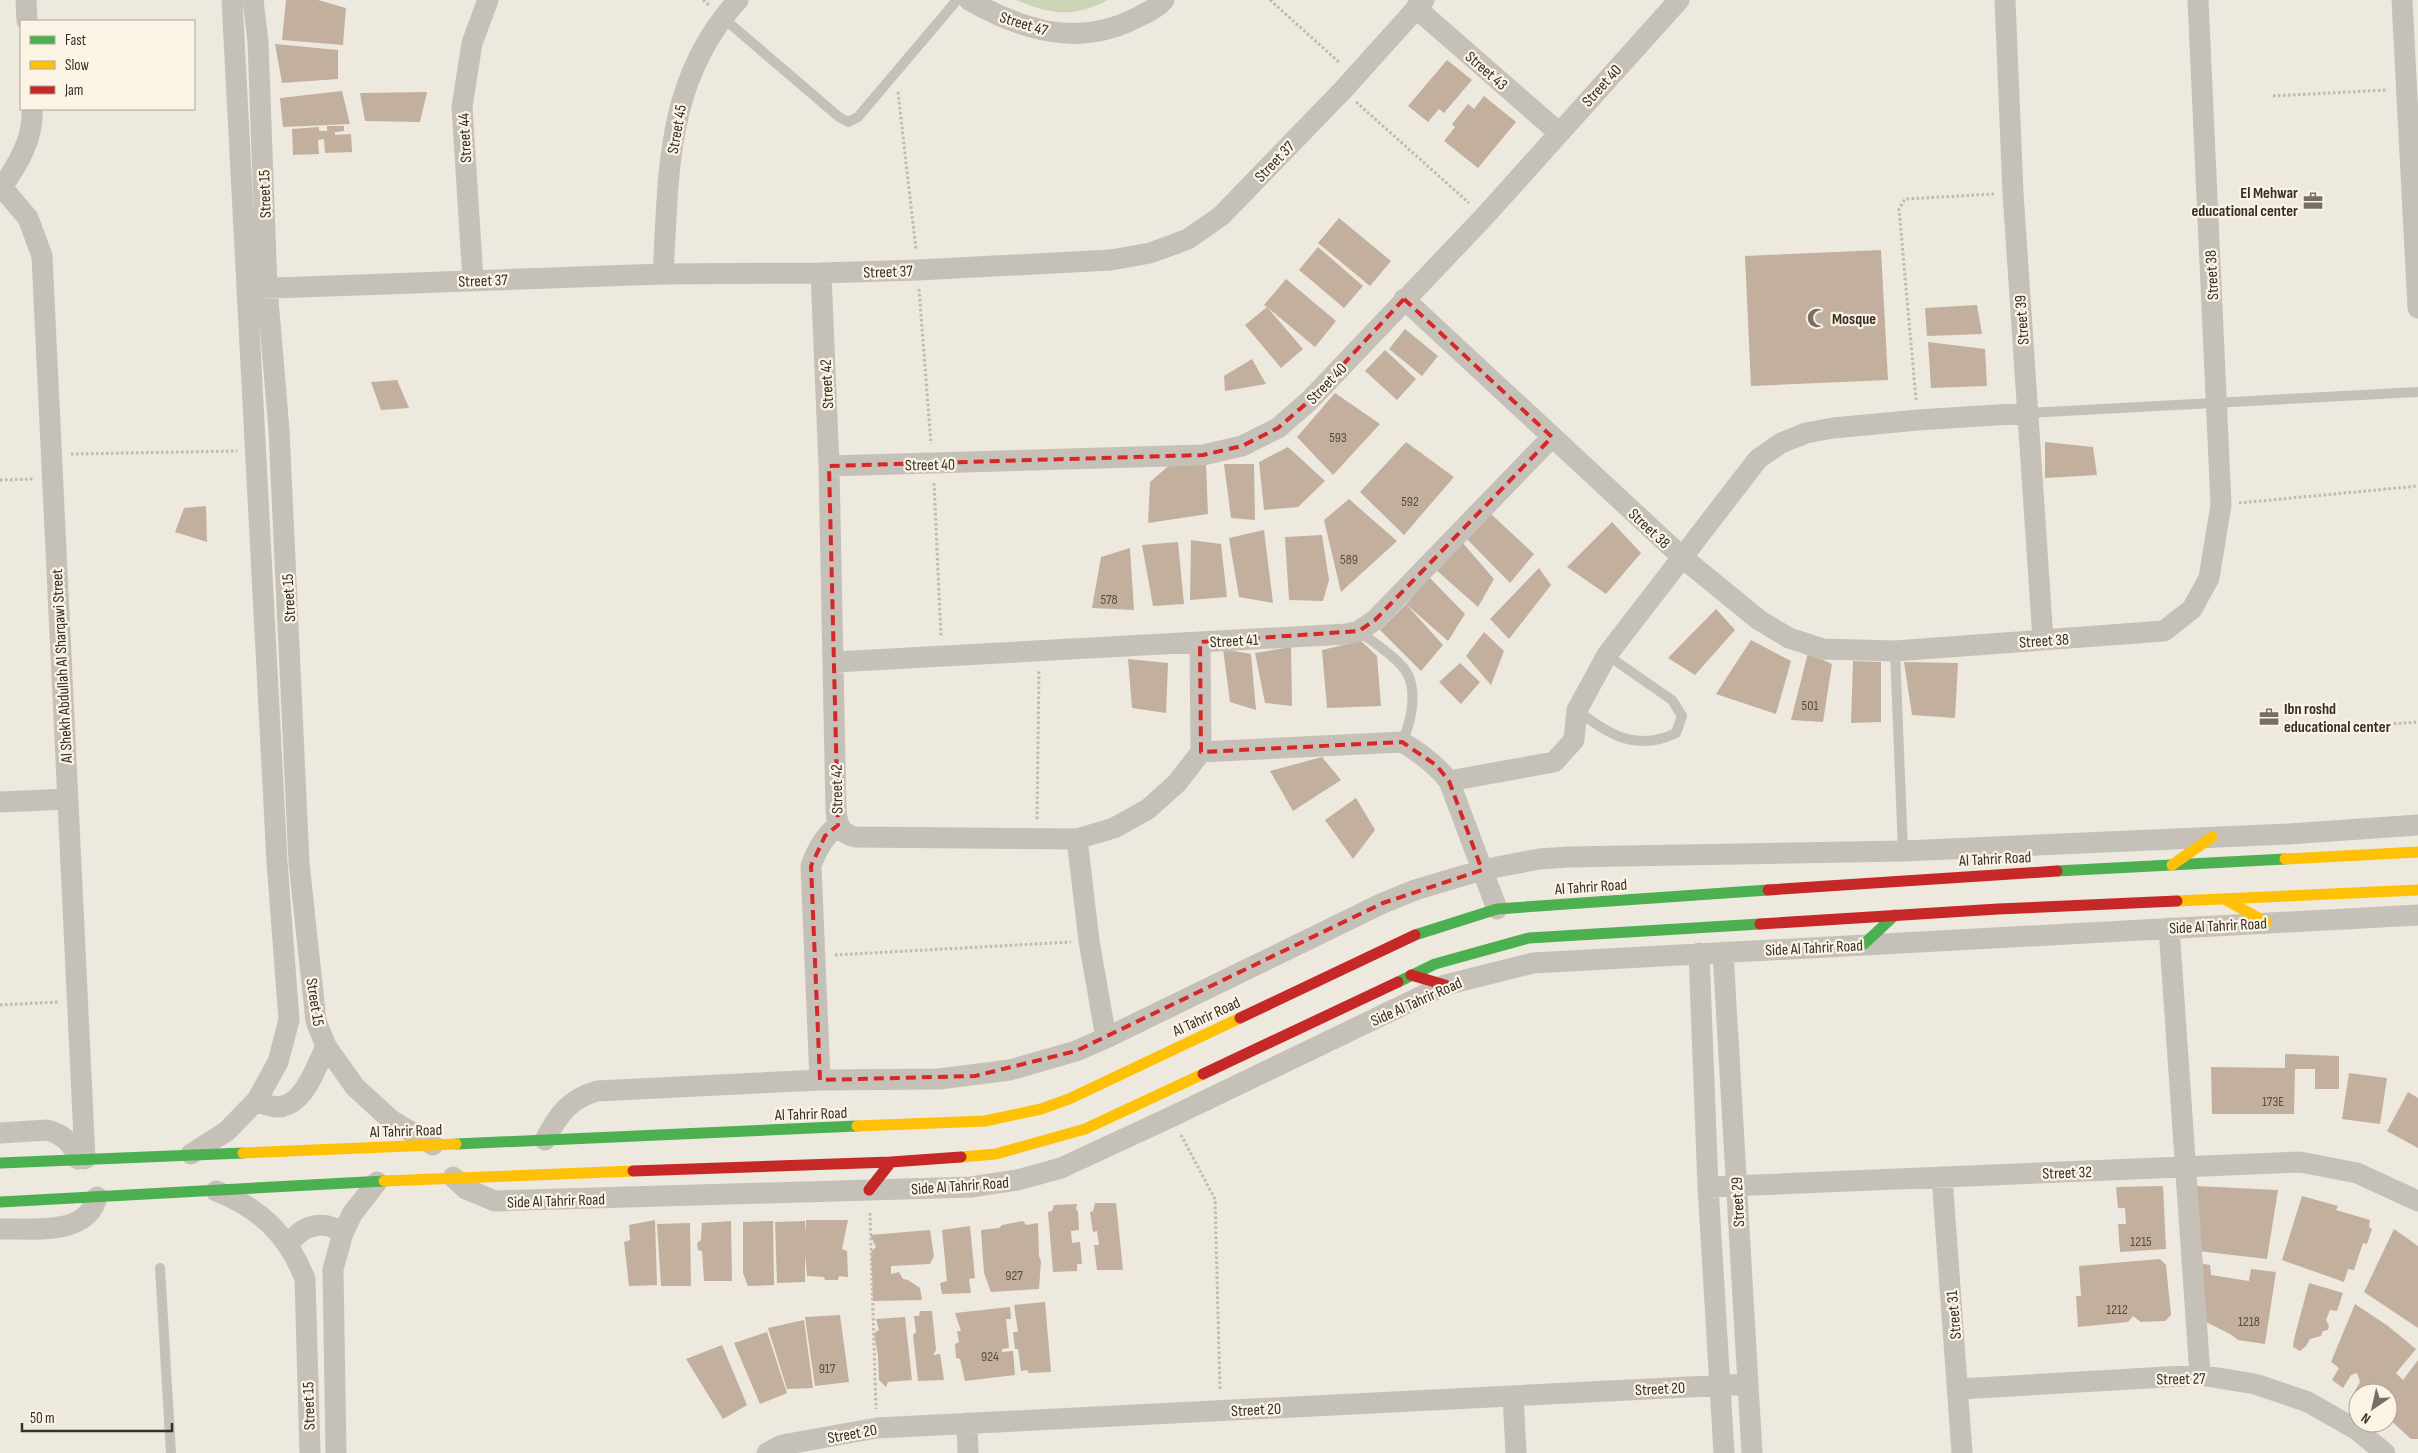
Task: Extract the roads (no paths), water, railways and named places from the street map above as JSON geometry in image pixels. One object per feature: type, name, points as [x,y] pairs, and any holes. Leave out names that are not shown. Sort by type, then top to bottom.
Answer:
[{"type":"street","points":[[26,0],[28,20]]},
{"type":"street","name":"Street 15","points":[[232,0],[258,289],[280,430],[299,862],[316,1021],[326,1046],[339,1067],[372,1104],[398,1124],[434,1145]]},
{"type":"street","name":"Street 15","points":[[190,1155],[227,1131],[257,1100],[278,1062],[289,1020],[277,862],[255,451],[258,289],[258,42],[253,0]]},
{"type":"street","name":"Street 44","points":[[473,280],[462,107],[472,44],[488,0]]},
{"type":"street","name":"Street 45","points":[[663,274],[674,128],[684,89],[701,52],[722,17],[738,0]]},
{"type":"street","name":"Street 47","points":[[969,0],[1001,18],[1040,31],[1081,34],[1122,25],[1158,7],[1164,0]]},
{"type":"street","name":"Street 40","points":[[829,466],[1203,455],[1242,446],[1278,428],[1309,402],[1484,216],[1679,0]]},
{"type":"street","name":"Street 39","points":[[2005,0],[2012,193],[2043,640]]},
{"type":"street","name":"Street 38","points":[[1404,299],[1683,558],[1759,620],[1789,638],[1823,649],[1895,651],[2164,631],[2192,609],[2209,578],[2221,505],[2218,403],[2198,0]]},
{"type":"street","points":[[2402,0],[2410,83],[2418,308]]},
{"type":"street","name":"Street 37","points":[[258,289],[663,274],[918,270],[1111,260],[1150,254],[1188,239],[1221,216],[1349,83],[1420,4]]},
{"type":"street","name":"Street 43","points":[[1420,4],[1558,132]]},
{"type":"street","points":[[1,186],[17,166],[28,142],[32,110]]},
{"type":"street","name":"Al Shekh Abdullah Al Sharqawi Street","points":[[1,186],[28,218],[42,256],[77,1001],[82,1159]]},
{"type":"street","name":"Street 42","points":[[820,273],[829,466],[838,825],[845,834],[855,837],[1077,839],[1114,828],[1148,809],[1177,783],[1201,752]]},
{"type":"street","points":[[1448,781],[1554,762],[1574,740],[1577,710],[1607,655],[1758,459],[1781,443],[1806,433],[1833,428],[2028,413]]},
{"type":"street","name":"Street 41","points":[[835,662],[1347,634],[1359,630],[1375,620],[1552,438]]},
{"type":"street","points":[[1200,642],[1201,752],[1402,742],[1425,756],[1448,781],[1497,909]]},
{"type":"street","points":[[0,802],[68,799]]},
{"type":"street","points":[[820,1080],[810,866],[816,850],[825,836],[838,825]]},
{"type":"street","points":[[545,1140],[556,1118],[564,1109],[584,1095],[597,1092],[820,1080],[975,1076],[1044,1061],[1106,1038],[1383,903],[1440,882],[1482,870],[1568,857],[1903,851],[2212,837],[2418,825]]},
{"type":"street","points":[[2172,865],[2212,837]]},
{"type":"street","points":[[1077,839],[1089,941],[1106,1038]]},
{"type":"street","name":"Al Tahrir Road","points":[[0,1163],[985,1121],[1041,1109],[1069,1099],[1414,935],[1497,909],[1997,874],[2418,852]]},
{"type":"street","points":[[2066,881],[2075,870]]},
{"type":"street","points":[[1997,874],[2008,884]]},
{"type":"street","points":[[0,1202],[453,1177],[891,1162],[996,1154],[1085,1129],[1435,964],[1476,950],[1529,938],[1998,909],[2418,890]]},
{"type":"street","points":[[2065,895],[2071,906]]},
{"type":"street","points":[[1998,909],[2006,905],[2009,898]]},
{"type":"street","points":[[2224,899],[2266,922]]},
{"type":"street","points":[[1864,944],[1895,915]]},
{"type":"street","name":"Side Al Tahrir Road","points":[[453,1177],[466,1189],[495,1201],[971,1187],[1017,1180],[1061,1168],[1171,1118],[1445,985],[1533,963],[2418,915]]},
{"type":"street","points":[[2169,928],[2184,1167],[2200,1375]]},
{"type":"street","name":"Street 29","points":[[1723,952],[1752,1453]]},
{"type":"street","name":"Street 29","points":[[1700,953],[1708,1187],[1724,1453]]},
{"type":"street","points":[[1411,975],[1445,985]]},
{"type":"street","points":[[257,1100],[272,1106],[288,1104],[296,1100],[307,1086],[326,1046]]},
{"type":"street","points":[[0,1133],[47,1130],[54,1132],[72,1145],[82,1159]]},
{"type":"street","points":[[790,1142],[795,1130]]},
{"type":"street","points":[[724,1132],[734,1141]]},
{"type":"street","points":[[721,1168],[729,1166],[737,1155]]},
{"type":"street","points":[[793,1156],[802,1165]]},
{"type":"street","points":[[869,1190],[891,1162]]},
{"type":"street","name":"Street 32","points":[[1708,1187],[2300,1162],[2357,1173],[2418,1200]]},
{"type":"street","name":"Street 31","points":[[1942,1177],[1959,1389],[1962,1453]]},
{"type":"street","name":"Street 15","points":[[336,1453],[333,1269],[343,1233],[352,1214],[377,1182]]},
{"type":"street","name":"Street 15","points":[[216,1191],[251,1207],[278,1231],[289,1245],[304,1279],[310,1453]]},
{"type":"street","points":[[0,1229],[69,1226],[87,1216],[94,1208],[97,1197]]},
{"type":"street","points":[[289,1245],[299,1233],[313,1226],[328,1226],[343,1233]]},
{"type":"street","name":"Street 27","points":[[1959,1389],[2200,1375],[2255,1384],[2308,1402],[2357,1430],[2385,1453]]},
{"type":"street","name":"Street 20","points":[[767,1453],[782,1445],[877,1428],[1748,1384]]},
{"type":"street","points":[[1513,1396],[1516,1453]]},
{"type":"street","points":[[967,1423],[968,1453]]},
{"type":"lane","points":[[722,17],[838,117],[848,122],[858,117],[957,0]]},
{"type":"lane","points":[[2028,413],[2418,392]]},
{"type":"lane","points":[[1359,630],[1403,666],[1410,684],[1413,704],[1410,724],[1402,742]]},
{"type":"lane","points":[[1895,651],[1903,851]]},
{"type":"lane","points":[[1577,710],[1605,731],[1631,740],[1659,741],[1676,733],[1682,716],[1672,700],[1607,655]]},
{"type":"lane","points":[[160,1268],[171,1453]]},
{"type":"place","name":"El Mehwar educational center","points":[[2313,201]]},
{"type":"place","name":"Mosque","points":[[1817,318]]},
{"type":"place","name":"Ibn roshd educational center","points":[[2269,717]]}]
